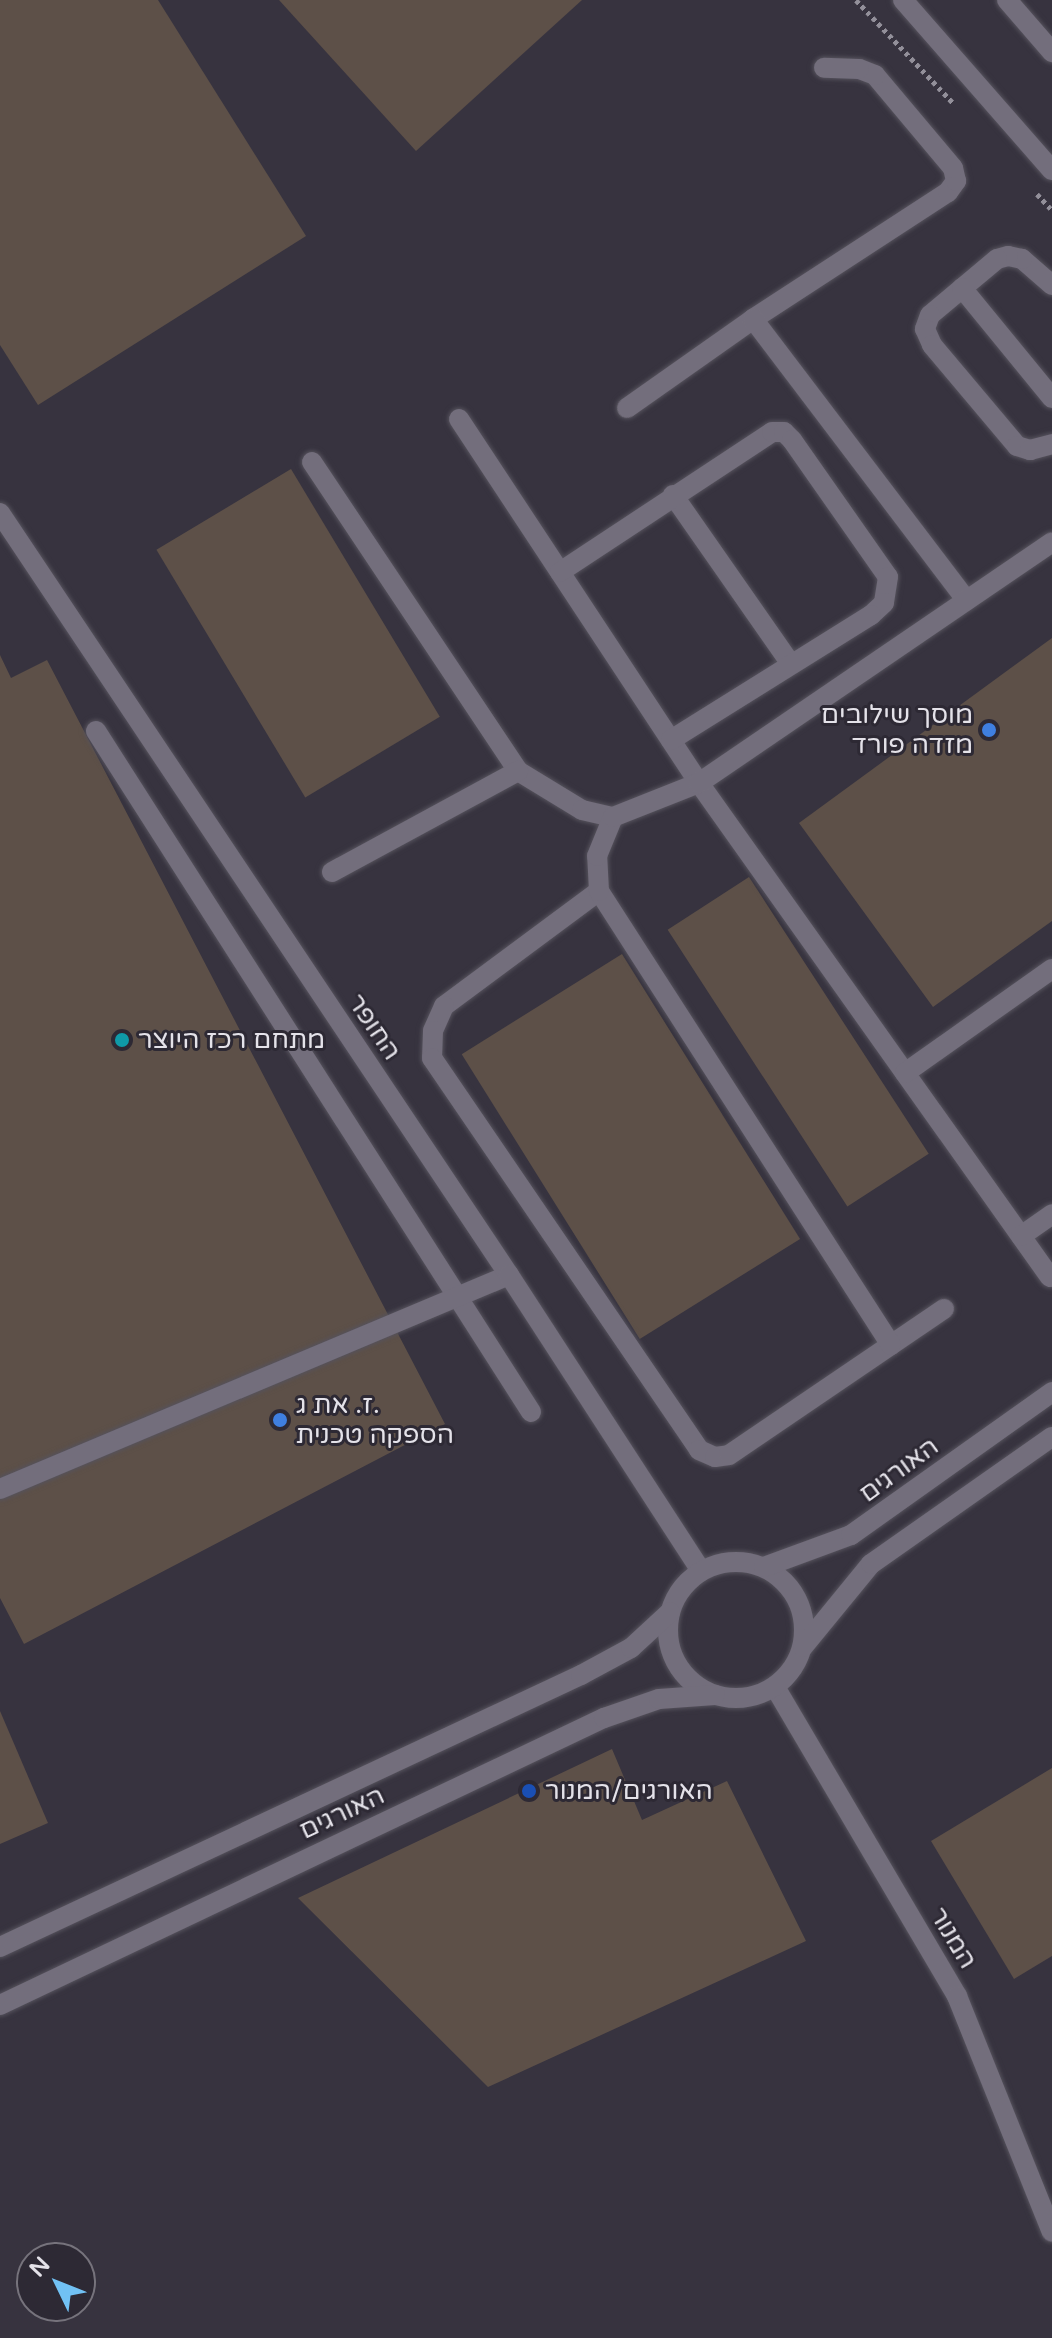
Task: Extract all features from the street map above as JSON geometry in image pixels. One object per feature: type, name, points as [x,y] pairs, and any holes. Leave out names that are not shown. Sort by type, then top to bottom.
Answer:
[{"type":"street","points":[[903,0],[1052,170]]},
{"type":"street","points":[[1007,0],[1052,52]]},
{"type":"street","points":[[627,408],[753,319],[948,192],[956,181],[953,168],[875,75],[859,69],[824,68]]},
{"type":"street","points":[[1052,285],[1022,259],[1008,256],[997,259],[930,315],[925,329],[932,345],[1017,446],[1030,450],[1052,444]]},
{"type":"street","points":[[962,288],[1052,398]]},
{"type":"street","points":[[753,319],[966,600]]},
{"type":"street","points":[[459,419],[699,783],[1050,1277]]},
{"type":"street","points":[[560,572],[772,432],[784,432],[888,577],[884,603],[871,615],[671,740]]},
{"type":"street","points":[[312,462],[518,771],[582,810],[613,817],[699,783],[1052,542]]},
{"type":"street","points":[[673,495],[790,663]]},
{"type":"street","name":"החופר","points":[[0,513],[509,1275],[701,1571]]},
{"type":"street","points":[[96,731],[531,1412]]},
{"type":"street","points":[[332,872],[518,771]]},
{"type":"street","points":[[613,817],[597,856],[599,891],[891,1345]]},
{"type":"street","points":[[599,891],[444,1006],[433,1031],[432,1058],[699,1450],[715,1457],[729,1455],[944,1309]]},
{"type":"street","points":[[905,1073],[1052,969]]},
{"type":"street","points":[[1021,1236],[1052,1214]]},
{"type":"street","points":[[0,1489],[509,1275]]},
{"type":"street","name":"האורגים","points":[[764,1567],[851,1535],[1052,1392]]},
{"type":"street","points":[[803,1647],[803,1615],[790,1586],[764,1567],[732,1562],[701,1571],[682,1589],[670,1612],[668,1638],[676,1663],[692,1683],[715,1695],[735,1699],[755,1696],[775,1687],[792,1670],[803,1647],[871,1564],[1052,1437]]},
{"type":"street","name":"האורגים","points":[[0,1947],[581,1675],[631,1648],[670,1612]]},
{"type":"street","name":"המנור","points":[[775,1687],[957,1996],[1052,2232]]},
{"type":"street","name":"האורגים","points":[[0,2005],[604,1718],[659,1699],[715,1695]]},
{"type":"building","points":[[0,0],[158,0],[306,236],[38,405],[0,345]]},
{"type":"building","points":[[279,0],[582,0],[416,151]]},
{"type":"building","points":[[291,469],[440,717],[305,798],[156,550]]},
{"type":"building","name":"מוסך שילובים מזדה פורד","points":[[1052,638],[1052,921],[933,1007],[799,823]]},
{"type":"building","name":"מתחם רכז היוצר","points":[[0,655],[11,678],[47,660],[445,1424],[24,1644],[0,1598]]},
{"type":"building","points":[[749,877],[929,1154],[847,1207],[668,930]]},
{"type":"building","points":[[622,954],[800,1239],[640,1339],[462,1054]]},
{"type":"building","points":[[0,1711],[48,1823],[0,1844]]},
{"type":"building","points":[[612,1749],[642,1820],[727,1781],[806,1941],[488,2087],[298,1898]]},
{"type":"building","points":[[1052,1768],[1052,1956],[1014,1979],[931,1841]]},
{"type":"place","name":"מוסך שילובים מזדה פורד","points":[[989,730]]},
{"type":"place","name":"מתחם רכז היוצר","points":[[122,1040]]},
{"type":"place","name":"ז. את ג. הספקה טכנית","points":[[280,1420]]},
{"type":"place","name":"האורגים/המנור","points":[[529,1791]]}]
